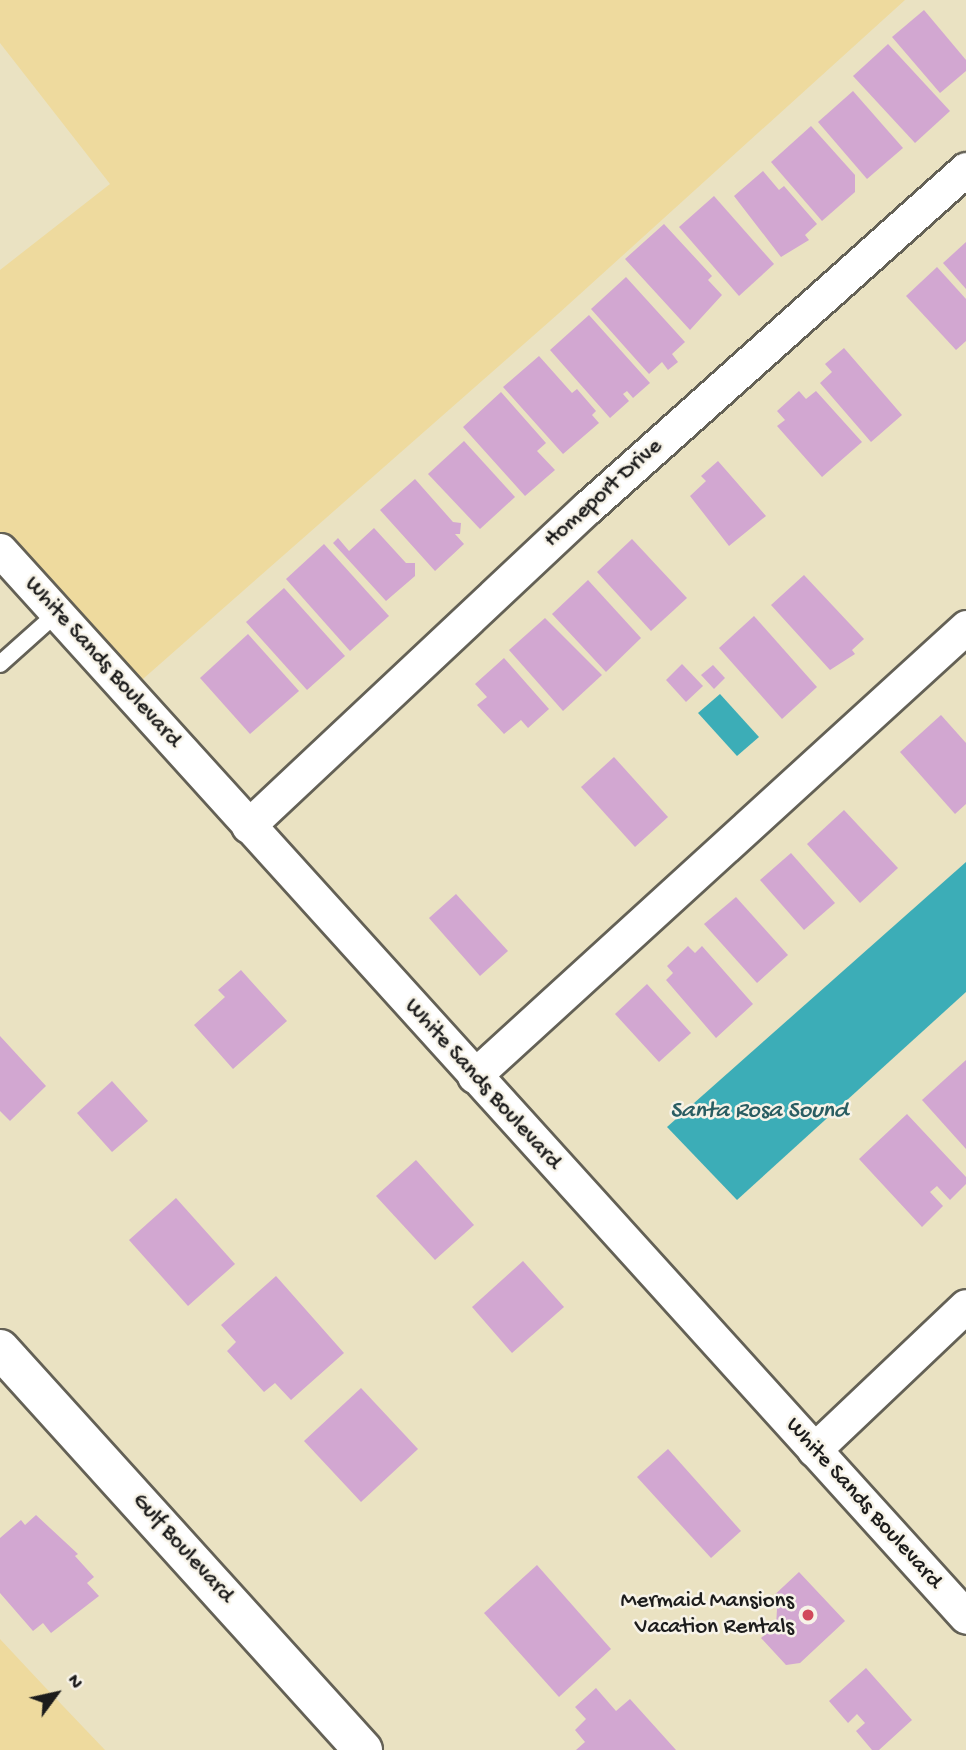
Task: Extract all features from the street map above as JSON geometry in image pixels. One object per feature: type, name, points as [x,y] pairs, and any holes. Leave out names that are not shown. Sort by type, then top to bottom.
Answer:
[{"type":"main road","name":"Gulf Boulevard","points":[[0,1349],[363,1750]]},
{"type":"street","name":"Homeport Drive","points":[[247,826],[588,507],[966,169]]},
{"type":"street","name":"White Sands Boulevard","points":[[0,550],[247,826],[966,1616]]},
{"type":"street","points":[[474,1076],[966,627]]},
{"type":"street","points":[[814,1450],[966,1306]]},
{"type":"lane","points":[[0,664],[57,613]]},
{"type":"sand","points":[[0,0],[905,0],[558,314],[135,686],[0,537],[0,270],[110,184],[0,43]]},
{"type":"sand","points":[[0,1639],[43,1685],[105,1750],[0,1750]]},
{"type":"water","points":[[720,694],[759,737],[737,756],[698,713]]},
{"type":"water","name":"Santa Rosa Sound","points":[[966,862],[966,992],[737,1200],[667,1127]]},
{"type":"building","points":[[924,10],[966,60],[966,71],[940,93],[892,37]]},
{"type":"building","points":[[888,44],[950,111],[915,143],[853,76]]},
{"type":"building","points":[[853,91],[903,148],[867,179],[818,122]]},
{"type":"building","points":[[811,126],[855,175],[855,192],[822,221],[771,162]]},
{"type":"building","points":[[763,171],[779,190],[784,186],[817,224],[805,235],[809,240],[781,257],[734,196]]},
{"type":"building","points":[[714,196],[774,264],[739,296],[679,227]]},
{"type":"building","points":[[664,224],[712,276],[708,280],[722,295],[690,330],[625,259]]},
{"type":"building","points":[[966,242],[966,289],[943,263]]},
{"type":"building","points":[[937,267],[966,299],[966,341],[956,350],[906,296]]},
{"type":"building","points":[[626,277],[685,342],[672,354],[678,362],[668,370],[662,362],[649,374],[591,309]]},
{"type":"building","points":[[589,315],[650,383],[633,398],[627,391],[623,394],[629,401],[610,418],[550,350]]},
{"type":"building","points":[[844,348],[902,415],[871,442],[820,383],[832,372],[825,364]]},
{"type":"building","points":[[539,356],[572,393],[577,389],[596,411],[592,415],[599,423],[563,454],[503,387]]},
{"type":"building","points":[[799,391],[806,399],[816,391],[862,442],[822,477],[777,426],[785,420],[777,411]]},
{"type":"building","points":[[501,392],[546,443],[537,451],[555,470],[525,496],[463,427]]},
{"type":"building","points":[[464,441],[515,497],[480,529],[428,474]]},
{"type":"building","points":[[718,461],[766,516],[729,546],[690,496],[706,481],[701,476]]},
{"type":"building","points":[[415,479],[453,522],[461,523],[460,534],[455,534],[464,544],[435,571],[380,510]]},
{"type":"building","points":[[374,528],[406,563],[415,563],[415,576],[386,601],[333,543],[338,538],[349,551]]},
{"type":"building","points":[[632,539],[687,598],[651,631],[597,572]]},
{"type":"building","points":[[324,544],[389,616],[350,651],[286,579]]},
{"type":"building","points":[[804,575],[864,639],[852,650],[855,654],[830,670],[771,605]]},
{"type":"building","points":[[588,580],[641,638],[606,672],[552,614]]},
{"type":"building","points":[[284,588],[345,656],[307,690],[246,622]]},
{"type":"building","points":[[754,616],[817,687],[782,719],[719,648]]},
{"type":"building","points":[[545,618],[602,675],[563,711],[509,650]]},
{"type":"building","points":[[248,634],[299,691],[250,734],[200,678]]},
{"type":"building","points":[[504,658],[549,709],[528,728],[521,720],[504,734],[477,705],[487,697],[475,684]]},
{"type":"building","points":[[682,664],[703,686],[686,702],[666,680]]},
{"type":"building","points":[[713,665],[725,678],[714,689],[701,675]]},
{"type":"building","points":[[941,715],[966,743],[966,804],[955,814],[900,752]]},
{"type":"building","points":[[614,757],[668,817],[635,847],[581,787]]},
{"type":"building","points":[[844,810],[898,868],[860,903],[807,844]]},
{"type":"building","points":[[791,853],[835,903],[804,930],[760,880]]},
{"type":"building","points":[[456,894],[508,951],[480,976],[429,918]]},
{"type":"building","points":[[736,897],[788,955],[757,983],[704,924]]},
{"type":"building","points":[[688,946],[695,953],[702,946],[753,1004],[716,1038],[666,980],[673,973],[667,966]]},
{"type":"building","points":[[241,970],[287,1021],[233,1069],[194,1025],[225,997],[218,990]]},
{"type":"building","points":[[647,984],[691,1033],[659,1062],[615,1014]]},
{"type":"building","points":[[0,1036],[46,1086],[10,1121],[0,1111]]},
{"type":"building","points":[[966,1060],[966,1149],[922,1100]]},
{"type":"building","points":[[112,1081],[148,1121],[112,1152],[77,1113]]},
{"type":"building","points":[[907,1114],[966,1177],[966,1184],[950,1200],[937,1186],[930,1192],[943,1206],[922,1227],[859,1159]]},
{"type":"building","points":[[416,1160],[474,1225],[435,1260],[376,1196]]},
{"type":"building","points":[[176,1198],[235,1264],[188,1306],[129,1240]]},
{"type":"building","points":[[523,1261],[564,1307],[512,1353],[472,1307]]},
{"type":"building","points":[[276,1276],[344,1353],[291,1400],[275,1383],[264,1392],[227,1351],[236,1342],[221,1325]]},
{"type":"building","points":[[361,1388],[418,1449],[361,1502],[304,1441]]},
{"type":"building","points":[[668,1449],[741,1531],[711,1558],[637,1477]]},
{"type":"building","points":[[36,1515],[78,1554],[75,1556],[94,1577],[87,1583],[99,1596],[51,1633],[43,1623],[33,1631],[0,1593],[0,1538],[21,1520],[25,1525]]},
{"type":"building","points":[[537,1565],[611,1649],[559,1697],[484,1613]]},
{"type":"building","name":"Mermaid Mansions Vacation Rentals","points":[[799,1572],[845,1621],[800,1663],[786,1665],[761,1638],[776,1626],[777,1609],[769,1600]]},
{"type":"building","points":[[866,1668],[912,1720],[879,1750],[872,1750],[856,1731],[865,1723],[857,1714],[848,1723],[829,1701]]},
{"type":"building","points":[[596,1688],[616,1711],[630,1699],[676,1750],[576,1750],[585,1742],[575,1730],[586,1719],[575,1707]]},
{"type":"place","name":"Mermaid Mansions Vacation Rentals","points":[[808,1615]]}]
